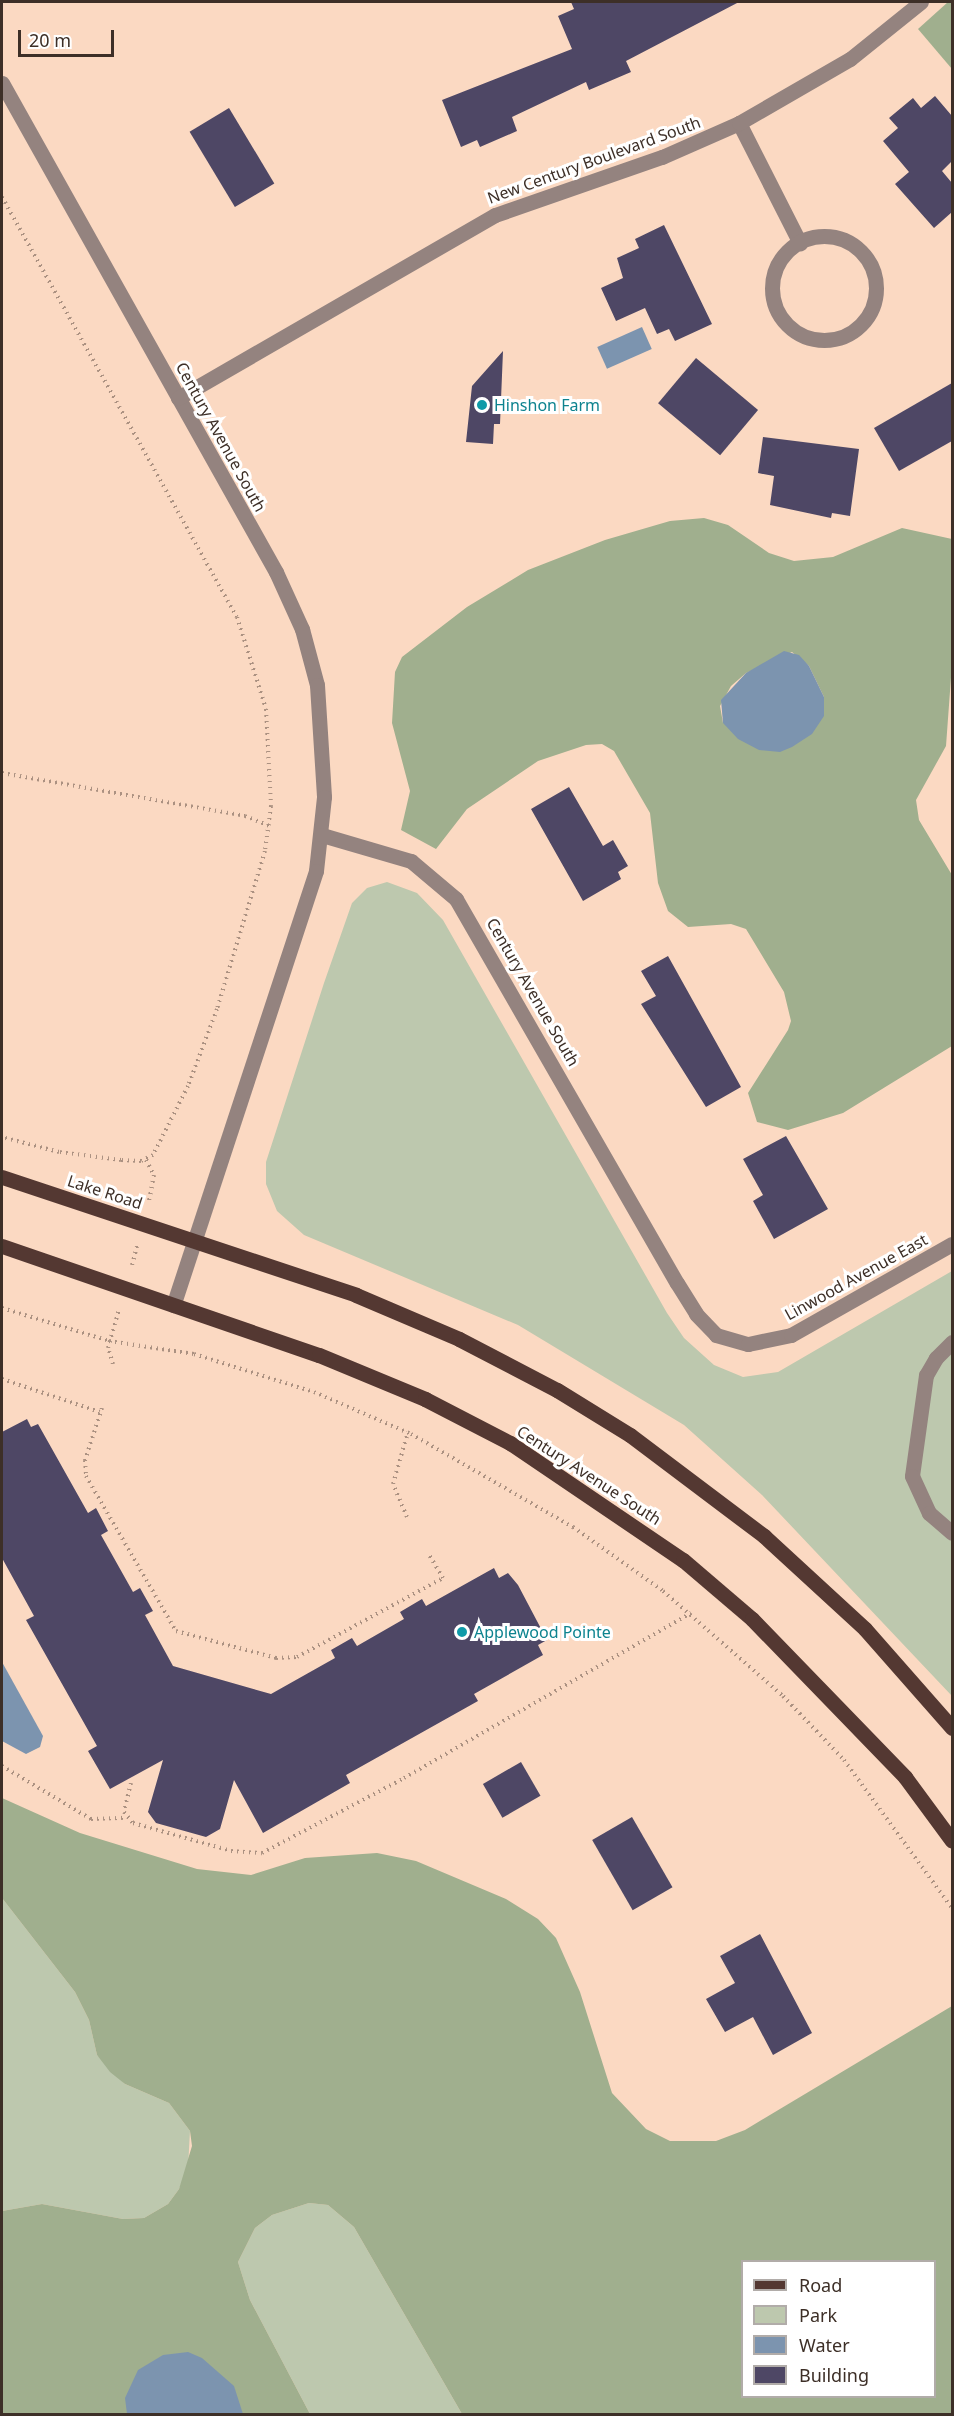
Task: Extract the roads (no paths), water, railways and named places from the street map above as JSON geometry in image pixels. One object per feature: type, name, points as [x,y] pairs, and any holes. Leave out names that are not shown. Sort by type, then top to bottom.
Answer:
[{"type":"main road","name":"Lake Road","points":[[2,1177],[198,1242]]},
{"type":"main road","points":[[198,1242],[414,1318],[503,1360],[630,1435],[722,1502],[807,1572],[891,1655],[952,1728]]},
{"type":"main road","points":[[2,1246],[173,1305]]},
{"type":"main road","name":"Century Avenue South","points":[[173,1305],[319,1355],[425,1399],[510,1443],[598,1499],[683,1560],[787,1651],[905,1777],[952,1841]]},
{"type":"street","name":"New Century Boulevard South","points":[[178,398],[495,215],[662,157],[739,123],[850,58],[921,2]]},
{"type":"street","name":"Century Avenue South","points":[[2,83],[276,572],[308,648],[321,709],[322,835],[306,914],[198,1242],[173,1305]]},
{"type":"street","points":[[739,123],[800,243]]},
{"type":"street","points":[[820,237],[840,239],[858,249],[871,265],[876,285],[873,305],[862,323],[846,335],[827,340],[807,338],[790,328],[777,312],[774,273],[784,255],[800,243],[820,237]]},
{"type":"street","name":"Century Avenue South","points":[[322,835],[403,857],[446,887],[486,945],[696,1314],[716,1335],[740,1344]]},
{"type":"street","name":"Linwood Avenue East","points":[[740,1344],[767,1343],[791,1335],[952,1244]]},
{"type":"street","points":[[952,1342],[936,1358],[926,1376],[912,1476],[929,1513],[952,1533]]},
{"type":"water","points":[[642,327],[652,349],[607,369],[597,347]]},
{"type":"water","points":[[784,651],[799,655],[809,666],[824,697],[824,716],[812,734],[792,747],[780,752],[759,750],[738,739],[723,723],[721,700],[746,673]]},
{"type":"water","points":[[2,1662],[43,1736],[40,1747],[26,1754],[2,1741]]},
{"type":"water","points":[[188,2352],[202,2358],[234,2386],[243,2414],[127,2414],[125,2398],[138,2370],[163,2355]]},
{"type":"place","name":"Hinshon Farm","points":[[482,405]]},
{"type":"place","name":"Applewood Pointe","points":[[462,1632]]}]
